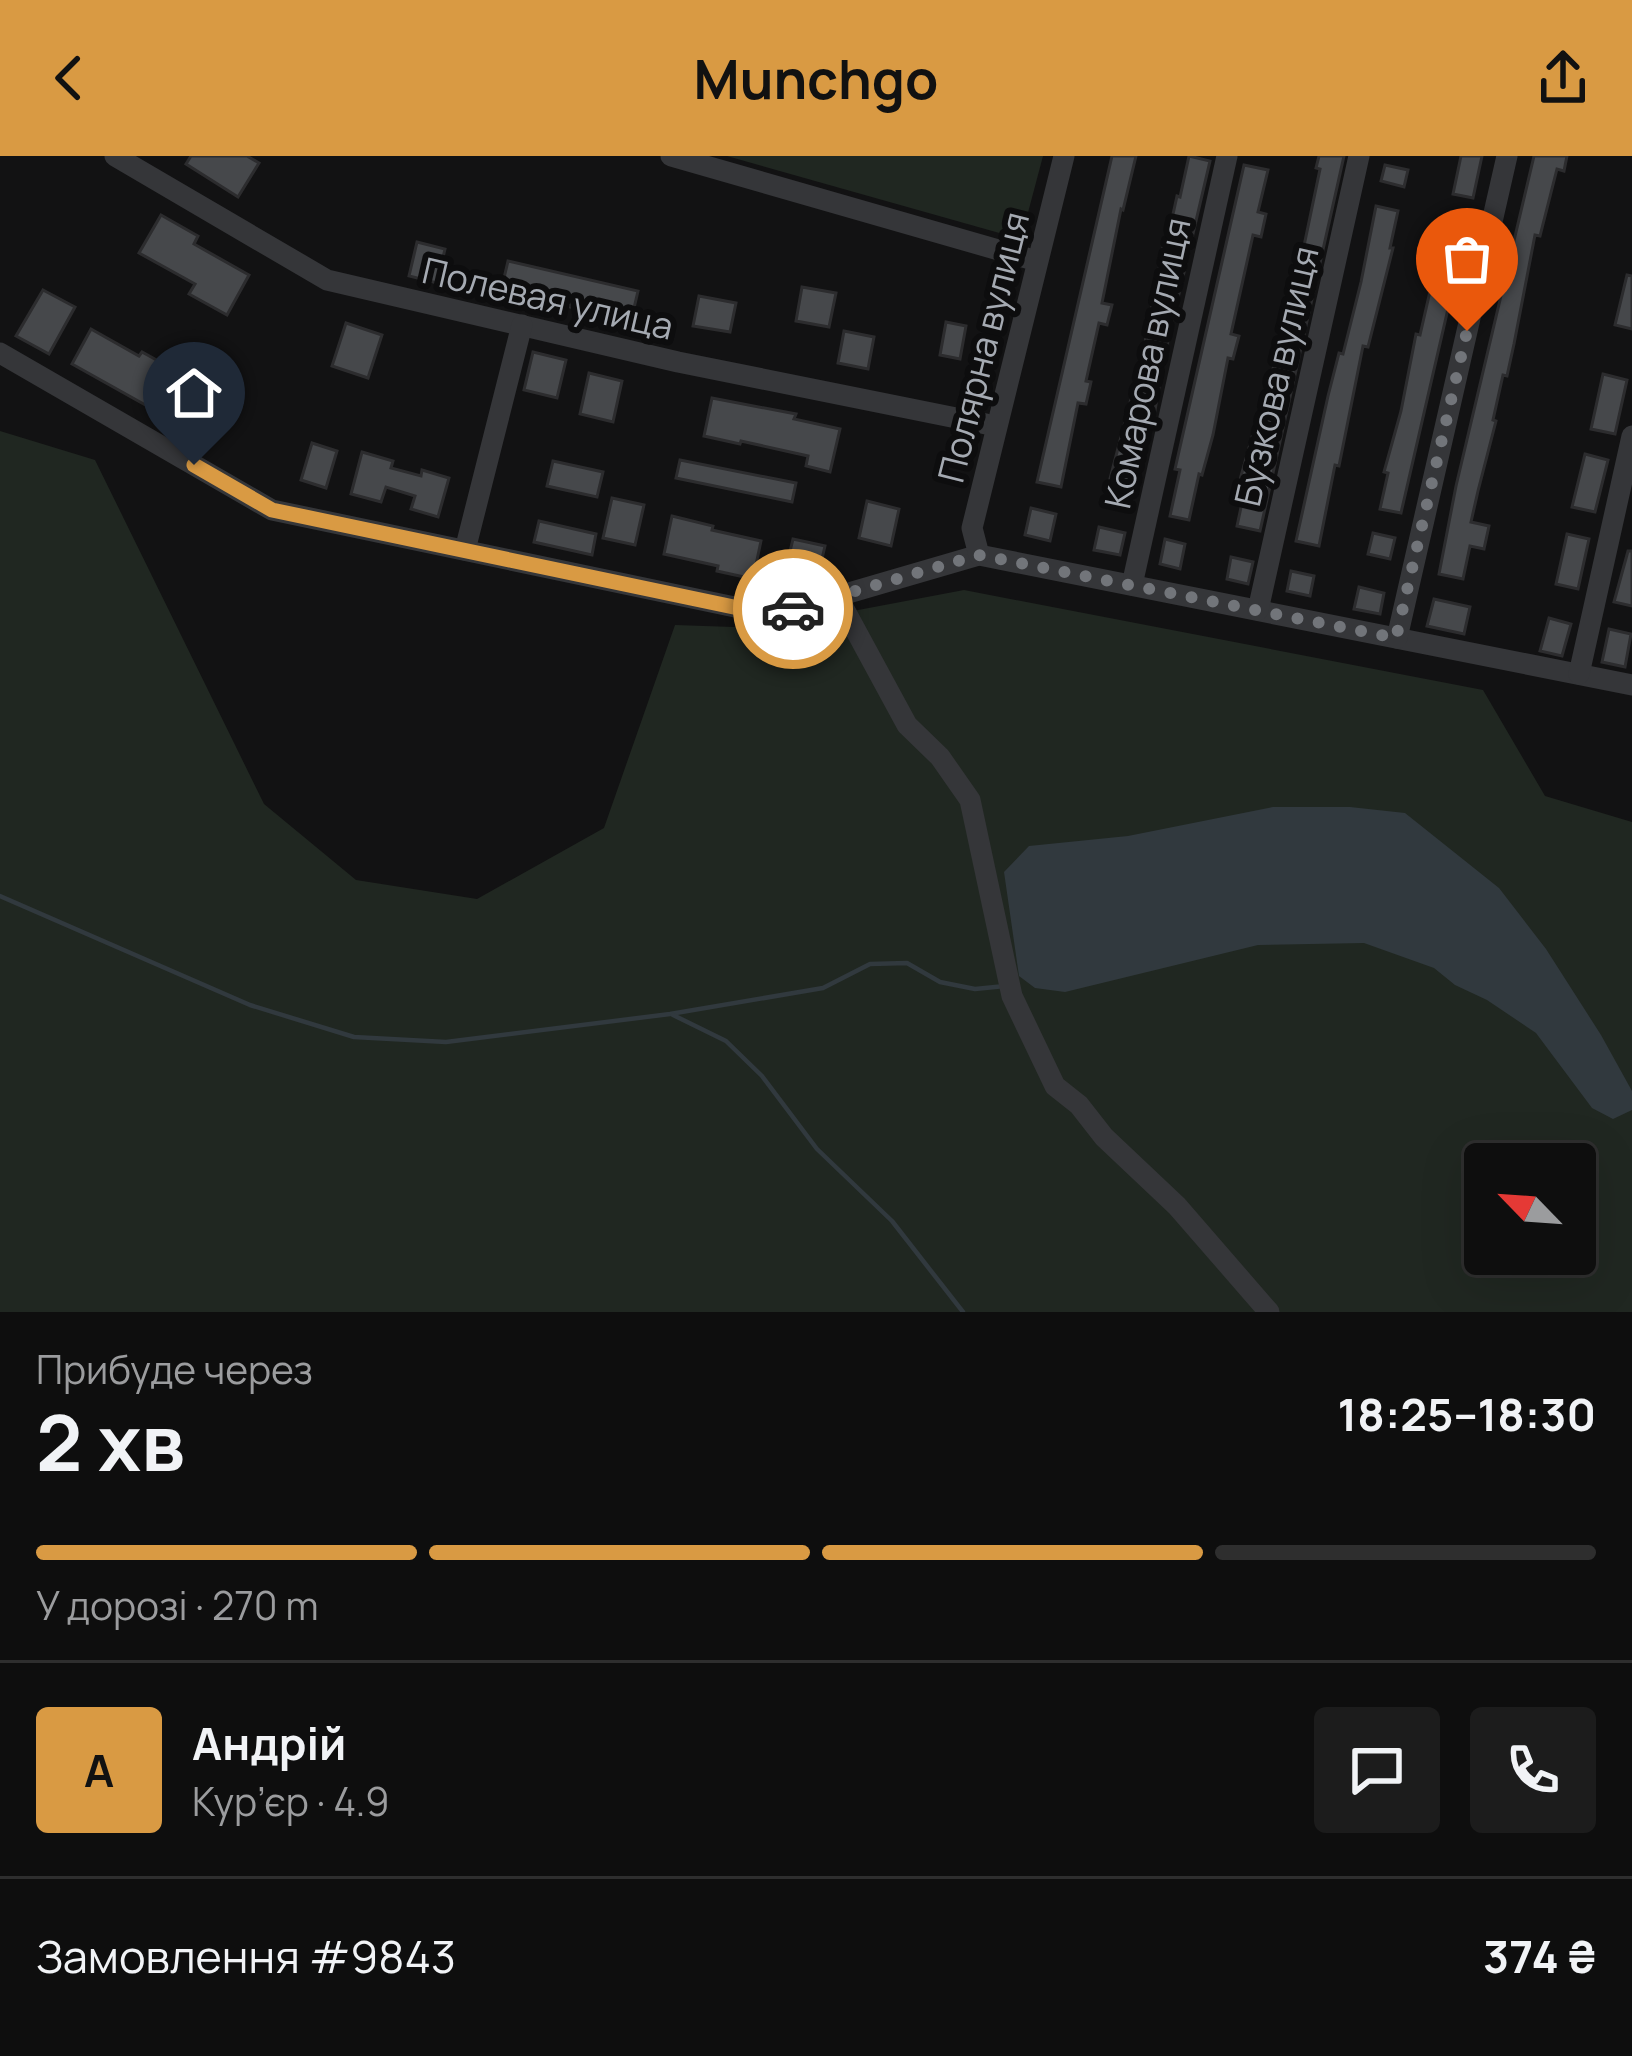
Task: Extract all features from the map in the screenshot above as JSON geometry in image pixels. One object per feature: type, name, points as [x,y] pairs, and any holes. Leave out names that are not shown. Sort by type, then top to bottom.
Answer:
[{"type":"street","name":"Полевая улица","points":[[115,156],[327,280],[678,362],[996,426]]},
{"type":"street","points":[[671,156],[1037,261]]},
{"type":"street","name":"Полярна вулиця","points":[[979,555],[972,528],[1064,156]]},
{"type":"street","name":"Комарова вулиця","points":[[1132,585],[1227,156]]},
{"type":"street","name":"Бузкова вулиця","points":[[1258,610],[1360,156]]},
{"type":"street","points":[[1396,638],[1507,156]]},
{"type":"street","points":[[465,550],[522,326]]},
{"type":"street","points":[[0,353],[272,510],[772,615],[979,555],[1632,685]]},
{"type":"street","points":[[1579,674],[1632,436]]},
{"type":"street","points":[[837,596],[907,725],[940,757],[970,800],[1012,996],[1055,1086],[1177,1206],[1270,1312]]},
{"type":"shaded area","points":[[727,156],[1043,156],[1021,239]]},
{"type":"shaded area","points":[[0,431],[95,460],[264,804],[356,880],[477,899],[604,828],[675,625],[763,628],[964,590],[1483,690],[1545,796],[1632,822],[1632,1312],[0,1312]]},
{"type":"shaded area","points":[[1273,807],[1405,813],[1499,888],[1546,949],[1601,1035],[1632,1091],[1632,1110],[1613,1119],[1592,1108],[1536,1033],[1434,968],[1364,943],[1258,945],[1065,992],[1035,988],[1019,976],[1004,872],[1029,846],[1128,836]]},
{"type":"building","points":[[191,156],[247,156],[259,163],[238,197],[186,164]]},
{"type":"building","points":[[1112,156],[1136,156],[1102,303],[1112,305],[1107,325],[1099,323],[1086,381],[1091,382],[1086,404],[1078,403],[1061,487],[1037,482]]},
{"type":"building","points":[[1189,156],[1210,161],[1132,500],[1106,494],[1143,353],[1165,237]]},
{"type":"building","points":[[1319,156],[1344,156],[1260,531],[1237,526],[1246,484],[1239,483],[1256,423],[1260,424],[1294,263],[1300,265]]},
{"type":"building","points":[[1461,156],[1482,156],[1473,198],[1453,194]]},
{"type":"building","points":[[1534,156],[1567,156],[1564,171],[1557,169],[1540,236],[1535,235],[1471,522],[1489,526],[1484,549],[1470,546],[1463,579],[1439,574]]},
{"type":"building","points":[[1244,165],[1268,170],[1258,212],[1266,214],[1261,237],[1253,235],[1231,334],[1239,336],[1233,359],[1228,358],[1189,520],[1170,516],[1180,470],[1175,469]]},
{"type":"building","points":[[1385,165],[1408,170],[1404,187],[1381,181]]},
{"type":"building","points":[[1376,206],[1398,211],[1393,248],[1368,347],[1363,346],[1319,546],[1296,541]]},
{"type":"building","points":[[161,215],[198,236],[194,244],[249,275],[227,315],[189,294],[195,284],[139,253]]},
{"type":"building","points":[[1447,217],[1468,222],[1401,513],[1380,509],[1388,473],[1384,472]]},
{"type":"building","points":[[417,242],[445,249],[437,283],[409,276]]},
{"type":"building","points":[[508,261],[638,291],[631,321],[501,291]]},
{"type":"building","points":[[1627,275],[1632,276],[1632,329],[1615,325]]},
{"type":"building","points":[[802,287],[836,293],[829,327],[796,321]]},
{"type":"building","points":[[43,290],[75,307],[49,354],[16,336]]},
{"type":"building","points":[[699,296],[736,303],[730,332],[693,326]]},
{"type":"building","points":[[946,322],[966,326],[960,359],[940,355]]},
{"type":"building","points":[[346,323],[382,335],[368,378],[332,366]]},
{"type":"building","points":[[91,329],[171,368],[149,407],[72,364]]},
{"type":"building","points":[[844,331],[874,337],[868,369],[838,363]]},
{"type":"building","points":[[533,352],[566,360],[557,398],[524,390]]},
{"type":"building","points":[[589,373],[622,381],[613,422],[580,414]]},
{"type":"building","points":[[1603,374],[1627,380],[1615,434],[1591,429]]},
{"type":"building","points":[[186,390],[222,411],[205,443],[168,422]]},
{"type":"building","points":[[712,398],[796,414],[794,419],[840,429],[830,472],[806,466],[808,456],[704,436]]},
{"type":"building","points":[[312,443],[337,451],[326,488],[301,480]]},
{"type":"building","points":[[362,452],[393,461],[391,468],[449,478],[438,517],[411,509],[415,496],[386,487],[381,502],[351,494]]},
{"type":"building","points":[[1585,454],[1608,460],[1595,512],[1572,507]]},
{"type":"building","points":[[680,460],[796,483],[792,502],[676,478]]},
{"type":"building","points":[[553,461],[603,472],[597,497],[547,486]]},
{"type":"building","points":[[612,498],[644,505],[635,545],[603,538]]},
{"type":"building","points":[[867,501],[899,509],[891,546],[859,538]]},
{"type":"building","points":[[1031,508],[1056,514],[1050,541],[1025,535]]},
{"type":"building","points":[[672,516],[761,541],[753,579],[664,554]]},
{"type":"building","points":[[539,521],[596,534],[592,555],[534,542]]},
{"type":"building","points":[[1099,527],[1125,533],[1120,555],[1094,550]]},
{"type":"building","points":[[1373,533],[1395,538],[1390,559],[1368,554]]},
{"type":"building","points":[[1567,534],[1589,539],[1578,589],[1556,584]]},
{"type":"building","points":[[793,539],[825,546],[818,576],[786,568]]},
{"type":"building","points":[[1165,539],[1185,544],[1180,569],[1160,564]]},
{"type":"building","points":[[1628,551],[1632,551],[1632,606],[1614,602]]},
{"type":"building","points":[[1231,557],[1253,562],[1248,584],[1227,579]]},
{"type":"building","points":[[1291,571],[1314,576],[1310,596],[1287,591]]},
{"type":"building","points":[[1359,587],[1384,593],[1380,614],[1354,609]]},
{"type":"building","points":[[1434,599],[1470,607],[1464,634],[1427,626]]},
{"type":"building","points":[[1549,618],[1571,624],[1562,656],[1540,651]]},
{"type":"building","points":[[1609,629],[1631,634],[1625,667],[1602,662]]},
{"type":"waterway","points":[[0,896],[250,1005],[354,1037],[446,1042],[670,1014],[823,988],[870,964],[907,963],[940,982],[975,989],[1005,986]]},
{"type":"waterway","points":[[673,1015],[726,1041],[762,1076],[817,1149],[892,1221],[963,1312]]},
{"type":"way so far","points":[[793,609],[979,555],[1396,638],[1467,331]]},
{"type":"route","points":[[194,465],[272,510],[772,615],[793,609]]}]
